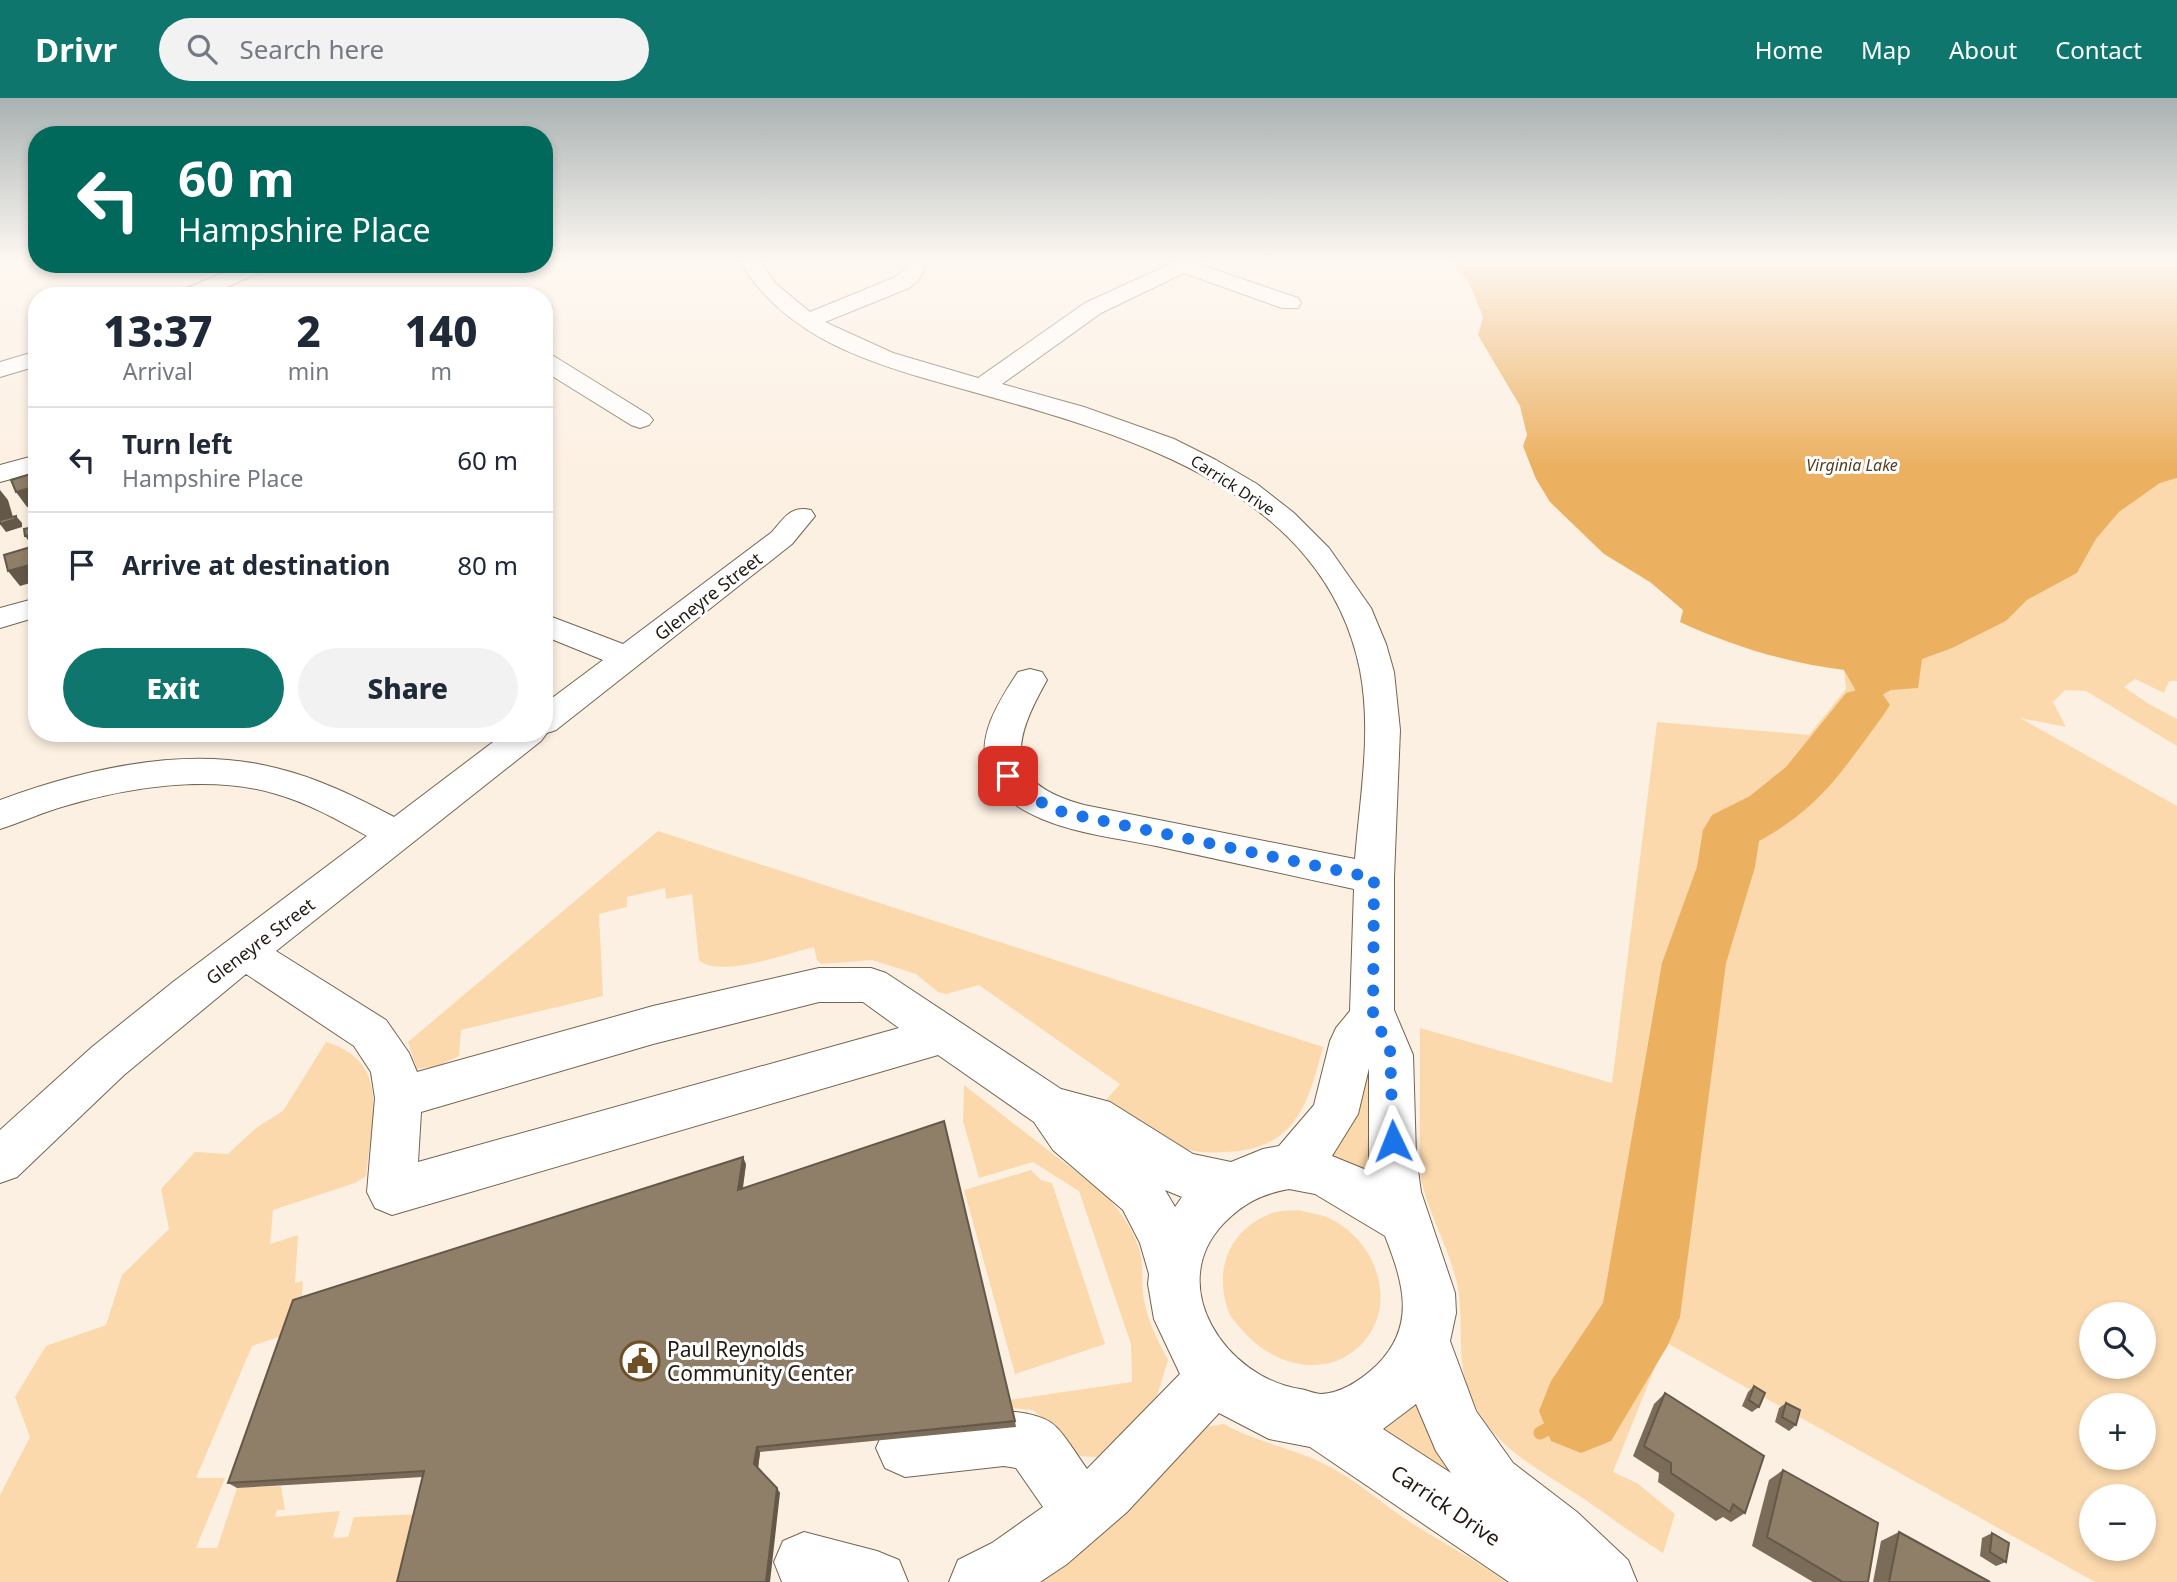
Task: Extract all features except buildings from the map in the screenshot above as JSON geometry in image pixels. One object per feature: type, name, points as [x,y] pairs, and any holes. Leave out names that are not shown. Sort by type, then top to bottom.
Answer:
[{"type":"street","name":"Carrick Drive","points":[[823,329],[904,365],[1142,434],[1179,450],[1251,492],[1305,538],[1329,568],[1357,612],[1370,642],[1378,674],[1381,706],[1374,878],[1373,1015],[1390,1049],[1393,1178],[1403,1219],[1425,1274],[1431,1316],[1424,1343],[1401,1382],[1363,1410],[1320,1422]]},
{"type":"street","points":[[983,386],[1063,329]]},
{"type":"street","points":[[0,370],[28,361]]},
{"type":"street","points":[[553,366],[640,420]]},
{"type":"street","points":[[0,474],[28,466]]},
{"type":"street","name":"Gleneyre Street","points":[[553,715],[782,538],[801,516]]},
{"type":"street","points":[[0,618],[28,610]]},
{"type":"street","points":[[553,628],[628,658]]},
{"type":"street","points":[[1030,680],[1009,718],[1002,738],[1004,761],[1008,776],[1024,793],[1045,806],[1146,831],[1374,878]]},
{"type":"street","name":"Gleneyre Street","points":[[0,1160],[108,1061],[188,995],[518,742]]},
{"type":"street","points":[[0,815],[33,801],[126,778],[213,773],[273,780],[332,803],[396,835]]},
{"type":"street","points":[[247,952],[277,975],[370,1033],[393,1067],[398,1098],[392,1192],[944,1034]]},
{"type":"street","points":[[398,1098],[653,1025],[819,985],[872,985],[1050,1107],[1070,1135],[1140,1194],[1163,1235],[1175,1273]]},
{"type":"street","points":[[1291,1167],[1306,1153],[1335,1114],[1352,1041],[1373,1015]]},
{"type":"street","points":[[1050,1107],[1093,1117],[1184,1175],[1230,1184]]},
{"type":"street","name":"Carrick Drive","points":[[1403,1219],[1373,1197],[1333,1179],[1291,1167],[1256,1173],[1230,1184],[1195,1220],[1184,1238],[1175,1273],[1177,1308],[1191,1342],[1215,1377],[1272,1413],[1320,1422],[1538,1566],[1576,1582]]},
{"type":"street","name":"Carrick Drive","points":[[1424,1343],[1441,1398],[1456,1431],[1492,1484],[1556,1533],[1606,1582]]},
{"type":"street","points":[[980,1582],[1040,1550],[1111,1486],[1215,1377]]},
{"type":"street","points":[[905,1448],[1004,1438],[1032,1443],[1082,1512]]},
{"type":"street","points":[[804,1562],[877,1582]]},
{"type":"shaded area","points":[[2177,478],[2177,681],[2169,681],[2164,693],[2135,679],[2124,687],[2177,719],[2177,746],[2086,691],[2065,690],[2053,702],[2066,727],[2020,718],[2177,806],[2177,1582],[2095,1582],[1665,1342],[1613,1472],[1637,1483],[1675,1514],[1663,1553],[1520,1457],[1487,1425],[1475,1406],[1463,1371],[1457,1283],[1427,1200],[1420,1172],[1420,1028],[1612,1083],[1657,722],[1809,735],[1846,689],[1844,670],[1884,684],[1944,642],[1962,643],[2006,621],[2027,600],[2077,573],[2096,539],[2119,512],[2160,483]]},
{"type":"shaded area","points":[[658,831],[1323,1047],[1311,1087],[1295,1120],[1269,1142],[1250,1149],[1227,1152],[1185,1149],[1107,1109],[1106,1100],[1120,1084],[979,985],[946,994],[938,992],[916,974],[872,960],[821,964],[817,960],[814,947],[737,966],[709,965],[699,960],[692,894],[666,899],[665,888],[627,897],[627,907],[599,914],[603,996],[461,1030],[459,1056],[438,1066],[417,1069],[408,1042]]},
{"type":"shaded area","points":[[326,1042],[347,1051],[361,1064],[369,1079],[373,1115],[366,1176],[355,1183],[273,1210],[270,1244],[298,1235],[295,1283],[303,1281],[301,1307],[291,1333],[252,1346],[196,1478],[225,1478],[196,1548],[217,1548],[237,1488],[281,1486],[285,1510],[277,1510],[275,1517],[340,1511],[333,1538],[348,1537],[354,1517],[422,1514],[406,1582],[0,1582],[0,1495],[30,1437],[15,1397],[46,1346],[106,1325],[122,1275],[169,1229],[161,1189],[195,1152],[228,1154],[256,1128],[283,1111]]},
{"type":"shaded area","points":[[1369,1057],[1372,1169],[1369,1174],[1330,1159]]},
{"type":"shaded area","points":[[964,1085],[1107,1196],[1138,1244],[1146,1308],[1168,1360],[1154,1406],[1112,1453],[1098,1457],[1078,1456],[1033,1410],[1011,1408],[1009,1400],[1132,1382],[1131,1344],[1079,1191],[1033,1162],[979,1178],[963,1121]]},
{"type":"shaded area","points":[[1031,1170],[1041,1180],[1052,1183],[1105,1344],[1015,1374],[964,1190]]},
{"type":"shaded area","points":[[1299,1210],[1322,1215],[1347,1230],[1362,1245],[1373,1262],[1379,1281],[1377,1320],[1367,1338],[1351,1353],[1323,1364],[1293,1362],[1265,1350],[1233,1320],[1224,1297],[1224,1267],[1235,1241],[1244,1230],[1272,1213]]},
{"type":"shaded area","points":[[1411,1405],[1419,1407],[1461,1479],[1376,1431],[1396,1421]]},
{"type":"shaded area","points":[[1224,1424],[1334,1469],[1410,1522],[1506,1582],[1037,1582],[1071,1562],[1179,1448],[1206,1427]]},
{"type":"water","name":"Virginia Lake","points":[[1480,329],[2177,329],[2177,478],[2160,483],[2119,512],[2096,539],[2077,573],[2027,600],[2006,621],[1952,648],[1922,659],[1918,688],[1891,690],[1864,705],[1844,670],[1760,652],[1680,622],[1683,610],[1650,582],[1604,554],[1550,502],[1536,479],[1523,446],[1527,435],[1520,406],[1478,335]]},
{"type":"waterway","points":[[1581,1411],[1640,1317],[1694,963],[1726,867],[1732,830],[1770,810],[1805,781],[1864,705]]},
{"type":"waterway","points":[[1540,1433],[1581,1411]]},
{"type":"waterway","points":[[1564,1439],[1580,1413]]},
{"type":"place","name":"Paul Reynolds Community Center","points":[[640,1361]]},
{"type":"route","points":[[1008,776],[1024,793],[1045,806],[1066,813],[1374,878],[1373,1015],[1390,1049],[1393,1141]]}]
